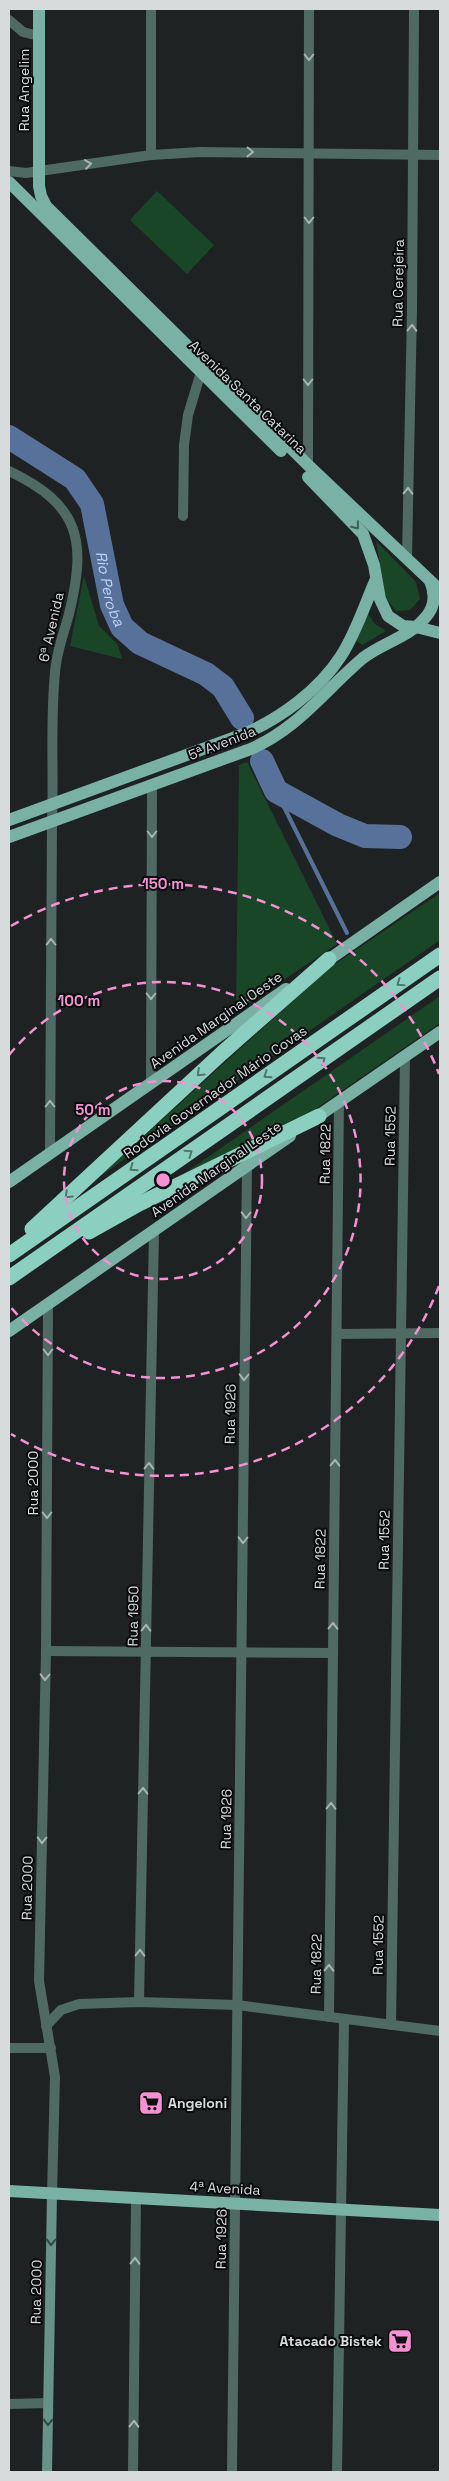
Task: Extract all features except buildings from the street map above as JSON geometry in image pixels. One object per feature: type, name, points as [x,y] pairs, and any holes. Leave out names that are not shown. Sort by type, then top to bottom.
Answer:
[{"type":"highway","name":"Rodovia Governador Mário Covas","points":[[9,1253],[440,955]]},
{"type":"highway","points":[[9,1253],[222,1053],[329,960]]},
{"type":"highway","points":[[14,1274],[440,978]]},
{"type":"highway","points":[[14,1274],[139,1204],[319,1116]]},
{"type":"main road","name":"Rua Angelim","points":[[39,9],[40,170]]},
{"type":"main road","name":"Avenida Santa Catarina","points":[[40,170],[41,196],[46,206],[308,465],[440,590]]},
{"type":"main road","name":"Avenida Santa Catarina","points":[[9,182],[363,534],[370,550],[380,599],[388,616],[403,626],[440,633]]},
{"type":"main road","points":[[416,627],[424,620],[433,605],[434,589],[429,578]]},
{"type":"main road","name":"5ª Avenida","points":[[9,820],[244,734],[277,717],[318,682],[342,655],[376,579]]},
{"type":"main road","name":"5ª Avenida","points":[[9,837],[248,750],[275,737],[301,717],[364,658],[416,627]]},
{"type":"main road","name":"Avenida Marginal Oeste","points":[[9,1182],[440,882]]},
{"type":"main road","name":"Avenida Marginal Leste","points":[[9,1331],[440,1032]]},
{"type":"main road","name":"4ª Avenida","points":[[9,2191],[440,2216]]},
{"type":"main road","name":"Rua 2000","points":[[47,2472],[52,2194]]},
{"type":"street","points":[[151,9],[151,155]]},
{"type":"street","points":[[308,465],[309,9]]},
{"type":"street","name":"Rua Cerejeira","points":[[407,557],[414,9]]},
{"type":"street","points":[[9,20],[23,32],[39,36]]},
{"type":"street","points":[[9,171],[26,173],[151,155],[200,152],[440,155]]},
{"type":"street","points":[[183,516],[184,445],[188,415],[201,372]]},
{"type":"street","name":"6ª Avenida","points":[[9,471],[45,492],[62,506],[70,520],[75,536],[75,580],[54,674],[50,1153]]},
{"type":"street","points":[[151,1083],[152,785]]},
{"type":"street","name":"Rua 1552","points":[[390,2024],[404,1057]]},
{"type":"street","name":"Rua 1822","points":[[329,2017],[339,1102]]},
{"type":"street","name":"Rua 1926","points":[[232,2472],[247,1166]]},
{"type":"street","name":"Rua 1950","points":[[139,2002],[154,1230]]},
{"type":"street","name":"Rua 2000","points":[[48,1303],[46,1651],[39,1981],[55,2077],[52,2194]]},
{"type":"street","points":[[337,1334],[440,1333]]},
{"type":"street","points":[[46,1651],[333,1653]]},
{"type":"street","points":[[46,2026],[61,2010],[79,2004],[139,2002],[237,2005],[440,2031]]},
{"type":"street","points":[[338,2472],[344,2019]]},
{"type":"street","points":[[9,2048],[51,2048]]},
{"type":"street","points":[[133,2472],[136,2198]]},
{"type":"street","points":[[9,2404],[48,2403]]},
{"type":"green space","points":[[157,191],[214,245],[187,274],[130,220]]},
{"type":"green space","points":[[376,541],[416,582],[420,599],[410,610],[396,611],[386,598]]},
{"type":"green space","points":[[84,576],[99,626],[118,645],[122,659],[70,646]]},
{"type":"green space","points":[[366,611],[375,624],[386,631],[362,645],[353,638]]},
{"type":"green space","points":[[247,762],[337,944],[236,1012],[239,765]]},
{"type":"green space","points":[[440,893],[440,940],[99,1177],[329,968]]},
{"type":"green space","points":[[440,996],[440,1023],[298,1121],[169,1184]]},
{"type":"waterway","name":"Rio Peroba","points":[[9,437],[75,479],[92,504],[112,605],[122,627],[140,643],[206,674],[223,687],[242,718]]},
{"type":"waterway","name":"Rio Peroba","points":[[262,761],[276,791],[338,825],[365,836],[400,837]]},
{"type":"waterway","points":[[276,791],[347,933]]},
{"type":"place","name":"Angeloni","points":[[151,2103]]},
{"type":"place","name":"Atacado Bistek","points":[[400,2341]]}]
